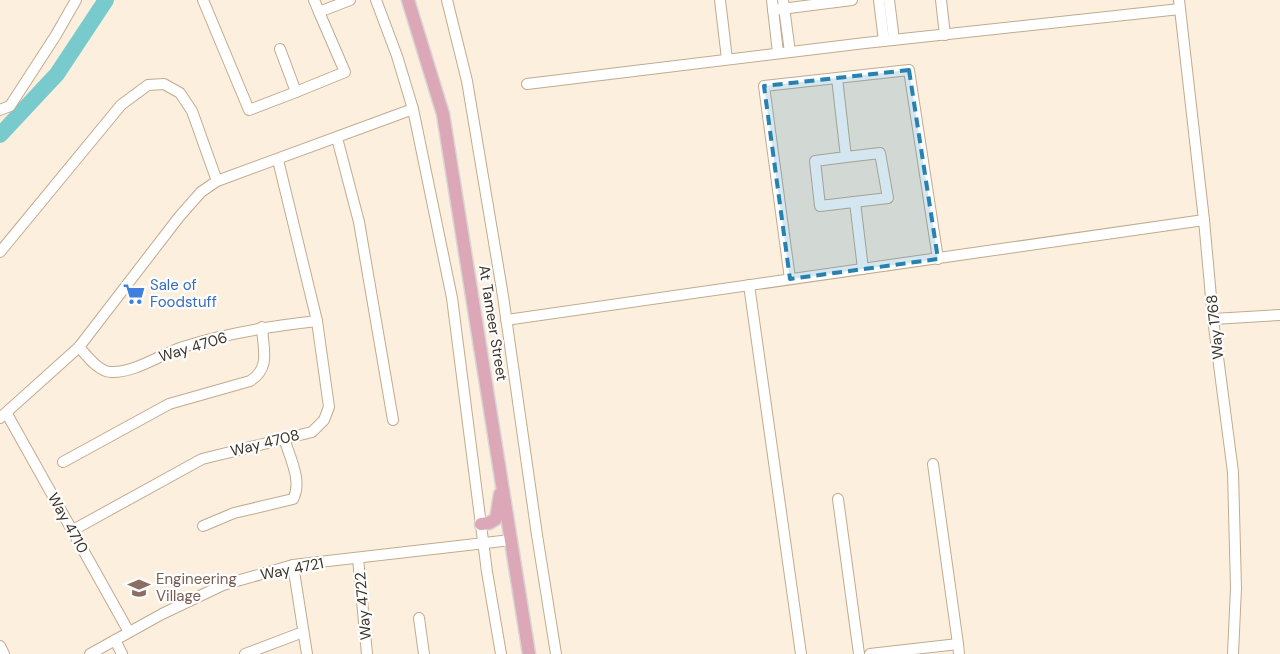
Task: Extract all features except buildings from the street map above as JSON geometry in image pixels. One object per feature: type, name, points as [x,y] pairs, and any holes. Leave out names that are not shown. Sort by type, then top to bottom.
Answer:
[{"type":"main road","name":"At Tameer Street","points":[[408,0],[443,114],[529,654]]},
{"type":"main road","points":[[481,524],[490,523],[496,519],[499,496],[503,487]]},
{"type":"street","points":[[0,110],[10,106],[56,35],[76,0]]},
{"type":"street","points":[[203,0],[249,110],[345,72],[314,0]]},
{"type":"street","points":[[319,12],[350,0]]},
{"type":"street","points":[[376,0],[397,56],[421,140],[452,298],[483,543],[501,654]]},
{"type":"street","points":[[447,0],[467,81],[506,320],[556,654]]},
{"type":"street","points":[[720,0],[727,59]]},
{"type":"street","points":[[778,53],[772,5],[852,0]]},
{"type":"street","points":[[879,0],[889,41]]},
{"type":"street","points":[[889,0],[889,41]]},
{"type":"street","points":[[941,0],[944,35]]},
{"type":"street","points":[[527,84],[944,35],[1180,3],[1187,0]]},
{"type":"street","name":"Way 1768","points":[[1180,3],[1213,319],[1232,472],[1236,588],[1232,654]]},
{"type":"street","points":[[784,4],[790,52]]},
{"type":"street","points":[[280,49],[296,92]]},
{"type":"street","points":[[790,279],[764,86],[909,70],[938,259]]},
{"type":"street","points":[[837,78],[846,157]]},
{"type":"street","points":[[0,252],[121,105],[148,85],[164,84],[180,93],[192,111],[217,181]]},
{"type":"street","points":[[3,416],[79,347],[179,217],[201,192],[217,181],[413,109]]},
{"type":"street","points":[[337,138],[359,222],[394,420]]},
{"type":"street","points":[[880,153],[888,198],[820,206],[815,161],[846,157],[880,153]]},
{"type":"street","name":"Way 4708","points":[[73,530],[202,459],[312,432],[324,420],[329,407],[317,321],[278,160]]},
{"type":"street","points":[[855,202],[863,269]]},
{"type":"street","points":[[506,320],[1204,220]]},
{"type":"street","points":[[749,285],[801,654]]},
{"type":"street","points":[[1213,319],[1280,315]]},
{"type":"street","name":"Way 4706","points":[[79,347],[97,366],[109,372],[125,371],[182,347],[262,327],[317,321]]},
{"type":"street","points":[[63,462],[169,404],[250,381],[259,375],[264,365],[262,327]]},
{"type":"street","name":"Way 4710","points":[[3,416],[73,530],[129,632]]},
{"type":"street","points":[[203,526],[234,513],[293,499],[297,492],[297,480],[284,438]]},
{"type":"street","points":[[870,654],[958,649],[933,464]]},
{"type":"street","points":[[838,499],[859,654]]},
{"type":"street","name":"Way 4721","points":[[90,654],[162,614],[223,585],[293,565],[511,540]]},
{"type":"street","name":"Way 4722","points":[[358,558],[367,654]]},
{"type":"street","points":[[293,565],[307,654]]},
{"type":"street","points":[[419,618],[424,654]]},
{"type":"street","points":[[245,654],[303,632]]},
{"type":"street","points":[[115,640],[122,654]]},
{"type":"street","points":[[0,646],[4,654]]},
{"type":"highlighted area","points":[[909,70],[938,259],[790,279],[764,86]]},
{"type":"waterway","points":[[0,135],[57,74],[106,0]]},
{"type":"place","name":"Sale of Foodstuff","points":[[134,294]]},
{"type":"place","name":"Engineering Village","points":[[139,588]]}]
